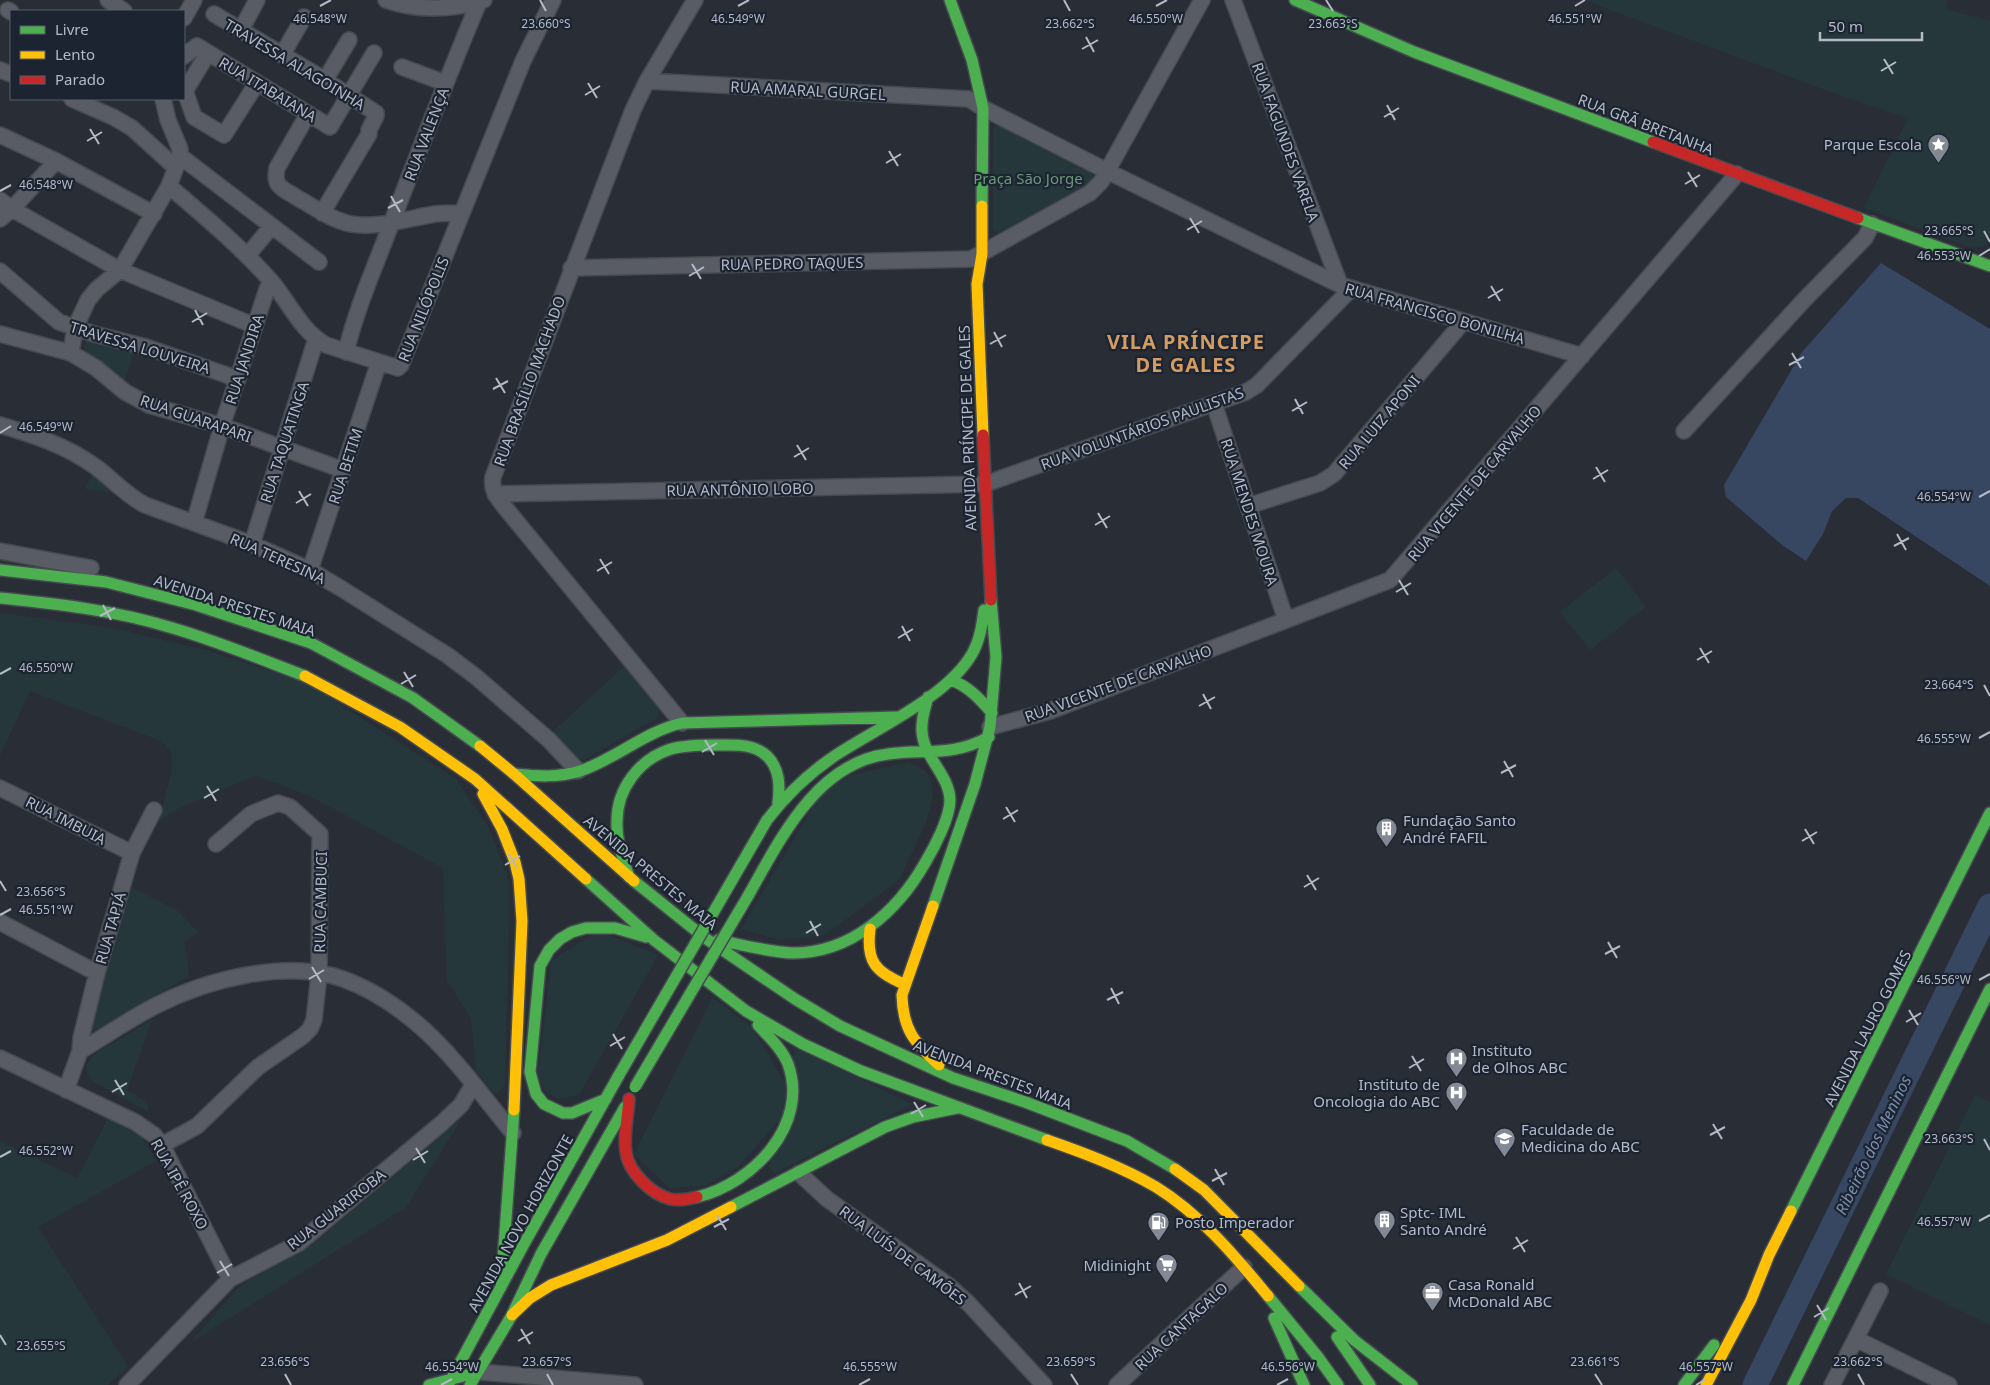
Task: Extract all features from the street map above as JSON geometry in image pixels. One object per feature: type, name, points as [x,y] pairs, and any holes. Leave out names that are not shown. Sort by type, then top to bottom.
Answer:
[{"type":"main road","name":"AVENIDA PRÍNCIPE DE GALES","points":[[950,0],[972,60],[976,257],[988,572],[996,657],[990,726],[974,784],[904,984],[902,1004],[908,1033],[952,1078]]},
{"type":"main road","name":"RUA GRÃ BRETANHA","points":[[1295,0],[1414,52],[1737,174],[1990,266]]},
{"type":"main road","name":"AVENIDA PRÍNCIPE DE GALES","points":[[970,242],[976,257]]},
{"type":"main road","name":"AVENIDA PRESTES MAIA","points":[[0,570],[106,582],[196,605],[311,643],[414,698],[465,734],[514,774],[630,878],[705,938],[795,999],[840,1026],[952,1078],[1025,1102],[1127,1141],[1168,1163],[1204,1190],[1306,1294]]},
{"type":"main road","name":"AVENIDA PRÍNCIPE DE GALES","points":[[950,680],[968,660],[981,636],[988,572]]},
{"type":"main road","points":[[0,598],[62,605],[167,626],[216,642],[314,680],[400,727],[475,779],[654,940],[746,1011],[804,1044],[860,1071],[1073,1149],[1118,1167],[1157,1188],[1192,1214],[1244,1267],[1318,1357],[1338,1385]]},
{"type":"main road","points":[[470,1385],[483,1378],[541,1254],[636,1087],[788,830],[815,794],[828,781],[844,770],[875,756],[886,754],[929,753],[962,750],[990,726],[974,694],[957,682],[950,680],[928,697],[921,722],[923,741],[929,753],[946,781],[950,801],[948,813],[930,857],[917,879],[900,900],[870,929],[832,946],[803,953],[775,952],[705,938]]},
{"type":"main road","name":"AVENIDA NOVO HORIZONTE","points":[[450,1382],[619,1075],[778,803],[814,770],[928,697]]},
{"type":"main road","points":[[514,774],[548,776],[578,771],[601,762],[647,734],[670,725],[682,723],[898,717]]},
{"type":"main road","points":[[630,878],[620,852],[616,825],[618,804],[626,785],[633,775],[641,766],[660,754],[671,749],[692,746],[739,745],[755,748],[768,757],[777,771],[780,786],[778,803]]},
{"type":"main road","points":[[475,779],[509,845],[519,879],[522,921],[512,1133],[501,1287]]},
{"type":"main road","name":"AVENIDA LAURO GOMES","points":[[1707,1384],[1750,1300],[1769,1255],[1990,814]]},
{"type":"main road","points":[[606,1099],[572,1113],[563,1113],[544,1104],[536,1094],[531,1082],[530,1072],[540,966],[546,953],[557,942],[579,930],[606,926],[621,928],[654,940]]},
{"type":"main road","points":[[870,929],[867,945],[868,956],[872,964],[887,976],[904,984]]},
{"type":"main road","points":[[1793,1385],[1990,989]]},
{"type":"main road","points":[[630,1099],[626,1152],[629,1162],[635,1173],[650,1188],[666,1197],[679,1200],[691,1199],[712,1193],[757,1166],[770,1151],[787,1124],[793,1098],[793,1083],[789,1067],[784,1058],[746,1011]]},
{"type":"main road","points":[[512,1315],[530,1298],[551,1285],[667,1240],[886,1127],[914,1117],[957,1108]]},
{"type":"main road","name":"AVENIDA LAURO GOMES","points":[[1684,1385],[1711,1351],[1742,1294],[1769,1255]]},
{"type":"main road","points":[[1260,1287],[1301,1381]]},
{"type":"main road","points":[[1306,1294],[1370,1385]]},
{"type":"main road","points":[[1306,1294],[1354,1340],[1412,1385]]},
{"type":"main road","points":[[1707,1384],[1712,1360],[1711,1351]]},
{"type":"main road","points":[[429,1385],[483,1378]]},
{"type":"street","points":[[108,0],[123,10]]},
{"type":"street","points":[[185,16],[194,0]]},
{"type":"street","points":[[241,30],[257,0]]},
{"type":"street","points":[[386,0],[397,4],[428,8],[482,1]]},
{"type":"street","name":"RUA NILÓPOLIS","points":[[169,186],[247,256],[271,281],[316,339],[346,352],[395,368],[401,365],[523,61],[553,0]]},
{"type":"street","points":[[976,257],[1090,193],[1101,182],[1202,0]]},
{"type":"street","name":"RUA FAGUNDES VARELA","points":[[1233,0],[1346,287]]},
{"type":"street","name":"RUA VALENÇA","points":[[346,352],[351,330],[444,83],[482,1]]},
{"type":"street","name":"RUA BRASÍLIO MACHADO","points":[[495,494],[492,485],[493,477],[630,115],[691,1]]},
{"type":"street","name":"TRAVESSA ALAGOINHA","points":[[214,14],[325,80],[376,113],[369,134],[322,212]]},
{"type":"street","points":[[282,55],[304,17]]},
{"type":"street","points":[[325,80],[349,40]]},
{"type":"street","name":"RUA ITABAIANA","points":[[185,55],[197,46],[330,127],[374,53]]},
{"type":"street","points":[[208,53],[185,91],[194,117],[224,135],[257,83]]},
{"type":"street","points":[[402,66],[444,83]]},
{"type":"street","name":"RUA AMARAL GURGEL","points":[[647,81],[972,102]]},
{"type":"street","points":[[74,100],[113,117],[132,128],[272,226],[319,262]]},
{"type":"street","points":[[71,353],[76,328],[91,296],[120,270],[154,214],[169,186],[178,162],[180,145],[168,120],[164,100]]},
{"type":"street","name":"RUA FRANCISCO BONILHA","points":[[972,102],[1107,171],[1346,287],[1582,356]]},
{"type":"street","points":[[308,114],[277,168],[275,178],[280,186],[334,219],[353,224],[392,221],[437,214],[462,213]]},
{"type":"street","points":[[1,137],[56,161],[154,214]]},
{"type":"street","points":[[0,219],[6,205],[56,161]]},
{"type":"street","name":"RUA VICENTE DE CARVALHO","points":[[990,726],[1050,711],[1384,583],[1395,576],[1737,174]]},
{"type":"street","points":[[6,205],[120,270],[255,326]]},
{"type":"street","points":[[1684,431],[1805,299],[1865,238],[1872,224]]},
{"type":"street","points":[[247,256],[272,226]]},
{"type":"street","name":"RUA PEDRO TAQUES","points":[[571,268],[976,257]]},
{"type":"street","name":"TRAVESSA LOUVEIRA","points":[[0,272],[48,314],[60,322],[146,347],[238,379]]},
{"type":"street","name":"RUA JANDIRA","points":[[194,523],[222,426],[271,281]]},
{"type":"street","name":"RUA VOLUNTÁRIOS PAULISTAS","points":[[985,484],[1246,392],[1257,385],[1346,287]]},
{"type":"street","name":"RUA LUIZ APONI","points":[[1248,506],[1320,483],[1334,474],[1463,322]]},
{"type":"street","name":"RUA GUARAPARI","points":[[0,334],[71,353],[81,358],[139,401],[222,426],[343,470]]},
{"type":"street","name":"RUA TAQUATINGA","points":[[252,544],[316,339]]},
{"type":"street","name":"RUA BETIM","points":[[310,570],[379,362]]},
{"type":"street","name":"RUA MENDES MOURA","points":[[1214,404],[1286,620]]},
{"type":"street","name":"RUA TERESINA","points":[[0,424],[57,444],[96,467],[131,498],[145,505],[252,544],[310,570],[447,655],[505,701],[548,740],[578,771]]},
{"type":"street","name":"RUA ANTÔNIO LOBO","points":[[495,494],[985,484]]},
{"type":"street","points":[[495,494],[682,723]]},
{"type":"street","points":[[0,551],[89,568],[100,573],[106,582]]},
{"type":"street","name":"RUA IMBUIA","points":[[0,788],[132,854]]},
{"type":"street","name":"RUA CAMBUCI","points":[[162,1145],[197,1126],[258,1067],[303,1036],[310,1029],[314,1020],[319,975],[321,838],[316,830],[290,807],[278,803],[251,814],[216,844]]},
{"type":"street","name":"RUA TAPIÁ","points":[[66,1090],[80,1051],[81,1038],[97,973],[132,854],[154,810]]},
{"type":"street","points":[[0,922],[97,973]]},
{"type":"street","points":[[80,1051],[156,1006],[211,983],[250,973],[305,972],[342,979],[361,987],[403,1013],[438,1044],[512,1133]]},
{"type":"street","name":"RUA IPÊ ROXO","points":[[0,1058],[135,1122],[154,1135],[162,1145],[230,1279]]},
{"type":"street","name":"RUA GUARIROBA","points":[[127,1385],[230,1279],[299,1243],[447,1119],[461,1104],[473,1086]]},
{"type":"street","name":"RUA LUÍS DE CAMÕES","points":[[799,1173],[827,1199],[948,1285],[969,1304],[1044,1385]]},
{"type":"street","name":"RUA CANTAGALO","points":[[1117,1385],[1244,1267]]},
{"type":"street","points":[[1832,1385],[1880,1291]]},
{"type":"street","points":[[1856,1339],[1948,1385]]},
{"type":"street","points":[[483,1378],[635,1385]]},
{"type":"green space","name":"Parque Escola","points":[[1584,0],[1948,0],[1946,9],[1990,21],[1990,233],[1987,245],[1972,248],[1864,208],[1908,118],[1836,94]]},
{"type":"green space","name":"Praça São Jorge","points":[[1005,125],[1089,168],[1093,177],[1091,184],[1001,234],[993,230],[993,127]]},
{"type":"green space","points":[[89,338],[135,350],[123,384],[89,357],[85,350],[85,344]]},
{"type":"green space","points":[[94,471],[115,491],[114,493],[85,489]]},
{"type":"green space","points":[[1616,568],[1646,607],[1590,650],[1560,612]]},
{"type":"green space","points":[[0,613],[112,628],[205,650],[307,683],[456,779],[489,828],[510,883],[505,1085],[497,1093],[492,1091],[476,1071],[471,1018],[447,981],[443,868],[312,797],[256,775],[181,807],[159,821],[172,770],[171,752],[161,741],[30,691],[0,756]]},
{"type":"green space","points":[[627,664],[659,705],[659,717],[584,760],[576,757],[550,734]]},
{"type":"green space","points":[[908,762],[926,771],[931,780],[933,794],[926,823],[899,880],[825,935],[780,940],[741,929],[820,795],[848,776]]},
{"type":"green space","points":[[129,886],[178,911],[198,932],[184,944],[188,977],[89,1034],[88,1032]]},
{"type":"green space","points":[[598,931],[658,955],[579,1095],[559,1099],[544,1090],[538,1075],[551,961]]},
{"type":"green space","points":[[713,997],[752,1028],[786,1084],[783,1116],[739,1166],[704,1186],[669,1188],[634,1154]]},
{"type":"green space","points":[[152,1020],[127,1090],[147,1102],[149,1112],[94,1082],[86,1071],[86,1067],[89,1060],[96,1053]]},
{"type":"green space","points":[[795,1048],[913,1104],[775,1173],[769,1167]]},
{"type":"green space","points":[[1975,1095],[1990,1102],[1990,1325],[1886,1274]]},
{"type":"green space","points":[[472,1103],[406,1207],[190,1343],[235,1291],[249,1280],[311,1246],[454,1125]]},
{"type":"green space","points":[[108,1118],[141,1136],[156,1161],[38,1227],[128,1366],[108,1385],[0,1385],[0,1141],[77,1178]]},
{"type":"water","points":[[1881,263],[1990,329],[1990,586],[1858,498],[1846,498],[1832,511],[1823,534],[1806,561],[1782,545],[1726,497],[1724,485],[1802,352]]},
{"type":"waterway","name":"Ribeirão dos Meninos","points":[[1755,1385],[1990,906]]},
{"type":"traffic: fast","points":[[950,0],[972,60],[983,108],[982,206]]},
{"type":"traffic: fast","points":[[1295,0],[1414,52],[1653,142]]},
{"type":"traffic: fast","points":[[1858,218],[1990,266]]},
{"type":"traffic: fast","points":[[0,570],[106,582],[196,605],[311,643],[413,698],[480,746]]},
{"type":"traffic: fast","points":[[0,598],[85,608],[148,621],[186,632],[305,676]]},
{"type":"traffic: fast","points":[[933,906],[975,784],[990,727],[996,657],[991,600]]},
{"type":"traffic: fast","points":[[767,820],[799,784],[826,762],[929,698],[961,670],[975,649],[984,610]]},
{"type":"traffic: fast","points":[[951,680],[968,689],[992,713]]},
{"type":"traffic: fast","points":[[718,940],[765,950],[793,953],[814,951],[834,946],[853,937],[870,926],[901,898],[914,881],[933,849],[941,833],[950,800],[945,782],[923,740],[922,722],[928,697]]},
{"type":"traffic: fast","points":[[514,774],[555,776],[580,771],[606,760],[655,733],[682,723],[898,717]]},
{"type":"traffic: fast","points":[[748,896],[773,851],[803,807],[820,788],[840,772],[863,760],[888,754],[951,750],[989,737]]},
{"type":"traffic: fast","points":[[629,877],[620,849],[617,821],[618,809],[621,798],[632,777],[649,760],[659,754],[671,749],[693,746],[736,745],[756,749],[767,756],[777,772],[779,784],[778,803]]},
{"type":"traffic: fast","points":[[1791,1211],[1990,813]]},
{"type":"traffic: fast","points":[[619,1075],[767,820]]},
{"type":"traffic: fast","points":[[586,879],[654,940],[746,1011],[803,1044],[861,1071],[1047,1140]]},
{"type":"traffic: fast","points":[[634,881],[705,938],[795,999],[840,1026],[953,1078],[1025,1102],[1127,1141],[1175,1169]]},
{"type":"traffic: fast","points":[[635,1087],[748,896]]},
{"type":"traffic: fast","points":[[606,1099],[572,1113],[563,1113],[544,1104],[536,1094],[530,1072],[540,966],[549,950],[560,939],[572,932],[586,928],[615,928],[646,937]]},
{"type":"traffic: fast","points":[[1793,1385],[1990,989]]},
{"type":"traffic: fast","points":[[697,1197],[718,1190],[738,1179],[756,1165],[771,1148],[783,1129],[791,1109],[793,1087],[788,1064],[779,1048],[758,1025]]},
{"type":"traffic: fast","points":[[448,1385],[524,1244],[619,1075]]},
{"type":"traffic: fast","points":[[470,1385],[512,1315],[541,1254],[625,1107]]},
{"type":"traffic: fast","points":[[731,1207],[885,1127],[913,1117],[957,1108]]},
{"type":"traffic: fast","points":[[501,1287],[514,1110]]},
{"type":"traffic: fast","points":[[1299,1286],[1354,1340],[1412,1385]]},
{"type":"traffic: fast","points":[[1268,1296],[1318,1357],[1338,1385]]},
{"type":"traffic: fast","points":[[1274,1318],[1304,1385]]},
{"type":"traffic: fast","points":[[1337,1337],[1370,1385]]},
{"type":"traffic: fast","points":[[1684,1385],[1714,1345]]},
{"type":"traffic: fast","points":[[429,1385],[467,1375]]},
{"type":"traffic: slow","points":[[982,206],[982,254],[977,284],[983,435]]},
{"type":"traffic: slow","points":[[305,676],[400,727],[475,779],[586,879]]},
{"type":"traffic: slow","points":[[480,746],[634,881]]},
{"type":"traffic: slow","points":[[483,794],[502,829],[515,862],[519,879],[522,921],[514,1110]]},
{"type":"traffic: slow","points":[[933,906],[902,995],[905,1017],[911,1034],[939,1065]]},
{"type":"traffic: slow","points":[[870,929],[871,957],[875,964],[886,975],[904,984]]},
{"type":"traffic: slow","points":[[1047,1140],[1116,1167],[1156,1187],[1172,1198],[1188,1210],[1216,1237],[1268,1296]]},
{"type":"traffic: slow","points":[[1175,1169],[1204,1190],[1299,1286]]},
{"type":"traffic: slow","points":[[512,1315],[530,1298],[551,1285],[667,1240],[731,1207]]},
{"type":"traffic: slow","points":[[1706,1385],[1751,1300],[1769,1255],[1791,1211]]},
{"type":"traffic: jam","points":[[1653,142],[1858,218]]},
{"type":"traffic: jam","points":[[983,435],[991,600]]},
{"type":"traffic: jam","points":[[629,1099],[625,1146],[631,1168],[642,1181],[663,1196],[677,1200],[697,1197]]},
{"type":"place","name":"Parque Escola","points":[[1938,163]]},
{"type":"place","name":"Fundação Santo André FAFIL","points":[[1387,848]]},
{"type":"place","name":"Instituto de Olhos ABC","points":[[1456,1078]]},
{"type":"place","name":"Instituto de Oncologia do ABC","points":[[1456,1112]]},
{"type":"place","name":"Faculdade de Medicina do ABC","points":[[1505,1157]]},
{"type":"place","name":"Sptc- IML Santo André","points":[[1384,1240]]},
{"type":"place","name":"Posto Imperador","points":[[1159,1241]]},
{"type":"place","name":"Midinight","points":[[1167,1284]]},
{"type":"place","name":"Casa Ronald McDonald ABC","points":[[1432,1312]]},
{"type":"district","name":"VILA PRÍNCIPE DE GALES","points":[[1186,352]]}]
